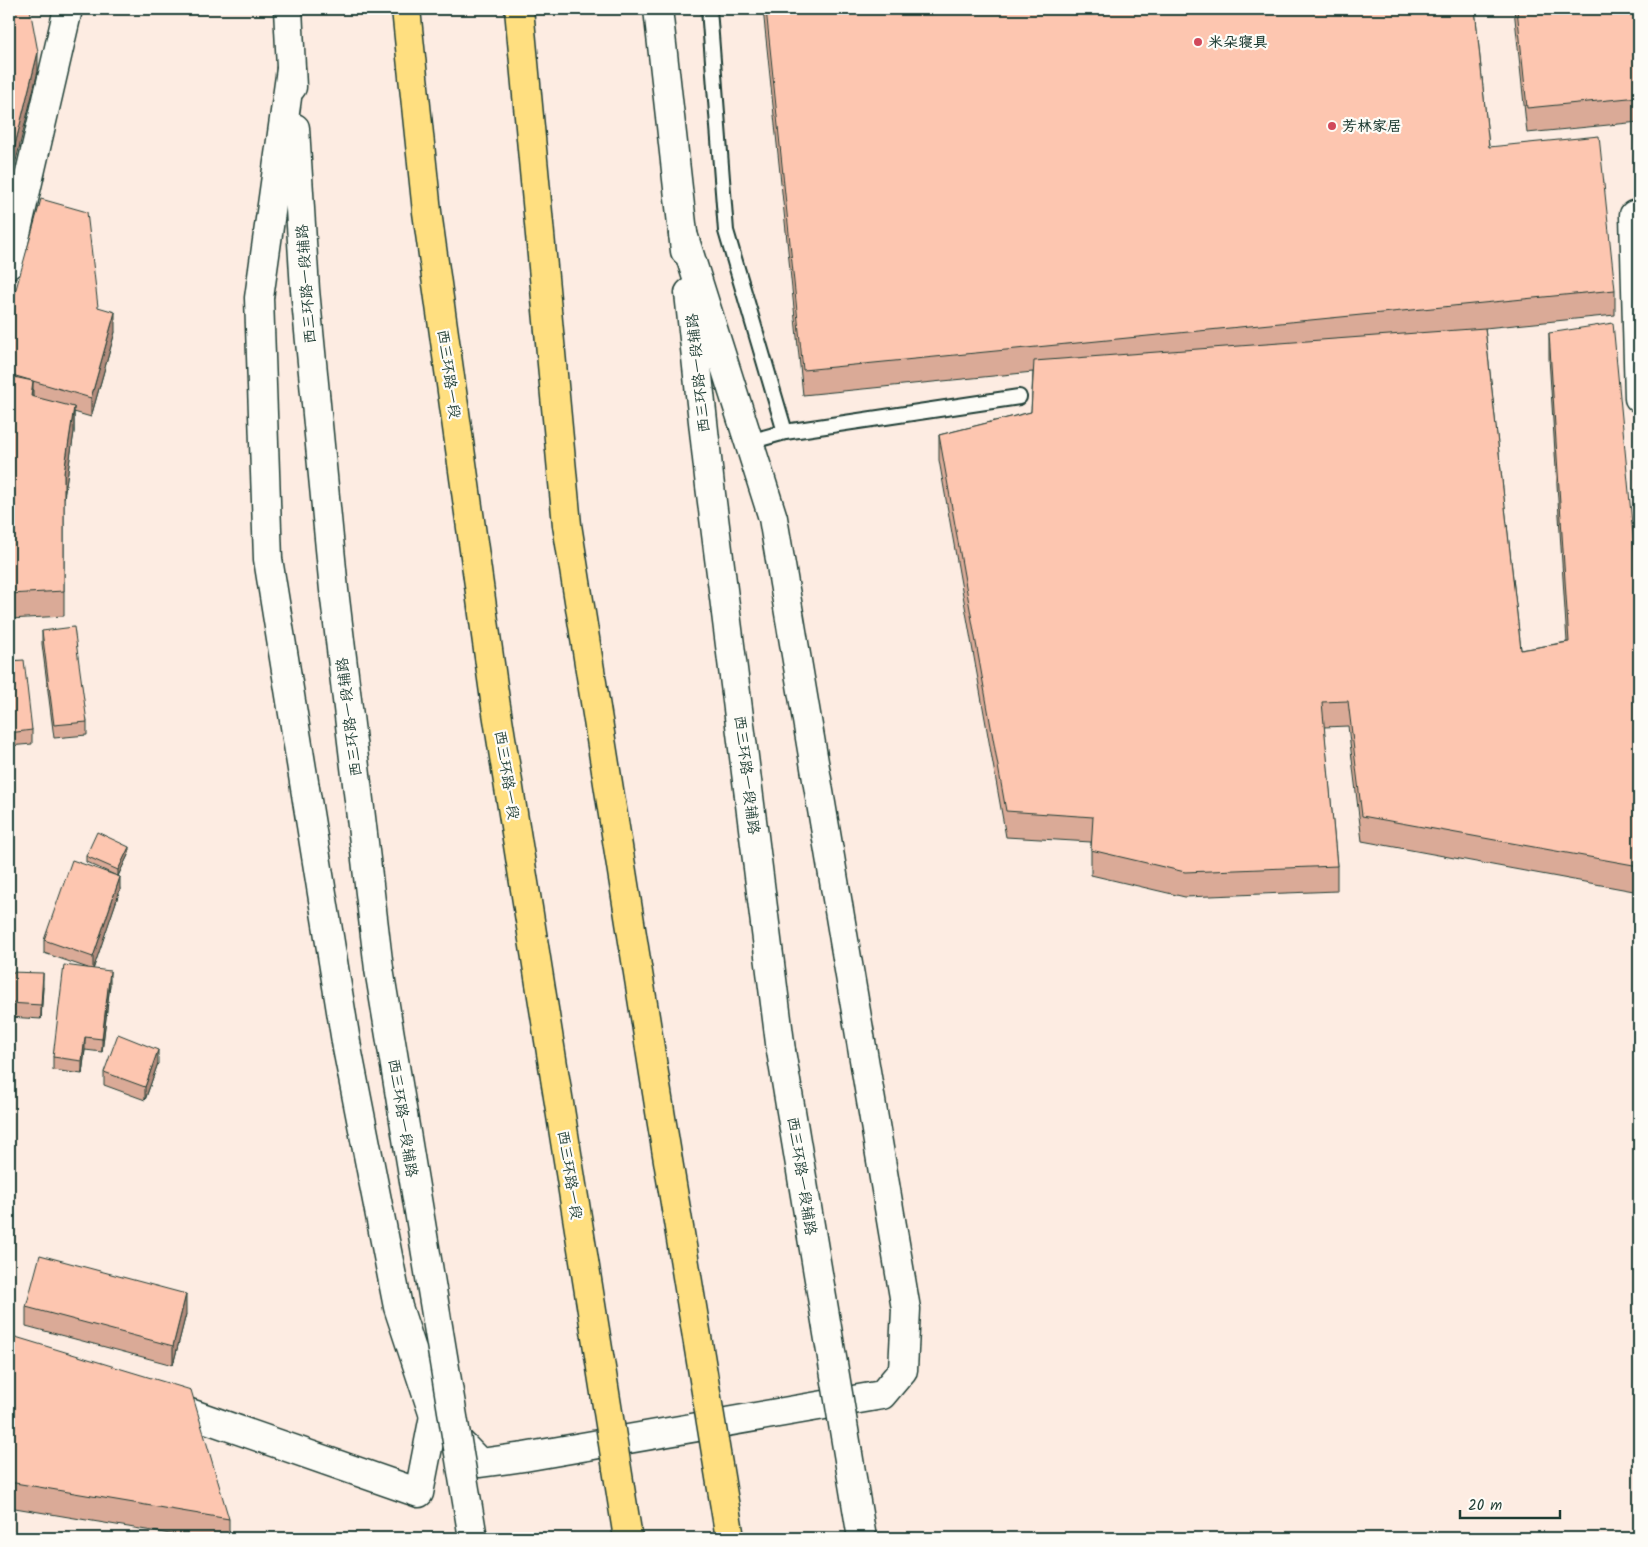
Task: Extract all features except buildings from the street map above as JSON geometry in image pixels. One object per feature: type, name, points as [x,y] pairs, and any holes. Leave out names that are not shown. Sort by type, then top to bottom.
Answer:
[{"type":"highway","name":"西三环路一段","points":[[406,9],[427,212],[495,700],[628,1538]]},
{"type":"highway","points":[[519,9],[567,525],[730,1538]]},
{"type":"main road","points":[[9,264],[68,9]]},
{"type":"main road","name":"西三环路一段辅路","points":[[288,9],[305,290],[333,581],[378,969],[473,1538]]},
{"type":"main road","name":"西三环路一段辅路","points":[[658,9],[710,486],[781,1051],[862,1538]]},
{"type":"main road","points":[[291,69],[259,298],[268,559],[347,1048],[398,1307],[434,1416],[480,1463],[882,1395],[903,1370],[906,1309],[773,518],[683,234]]},
{"type":"main road","points":[[1634,216],[1639,398]]},
{"type":"main road","points":[[139,1395],[419,1493],[434,1416]]},
{"type":"lane","points":[[709,9],[726,232],[785,432]]},
{"type":"lane","points":[[749,442],[785,432],[1018,397]]},
{"type":"place","name":"米朵寝具","points":[[1198,42]]},
{"type":"place","name":"芳林家居","points":[[1332,126]]}]
